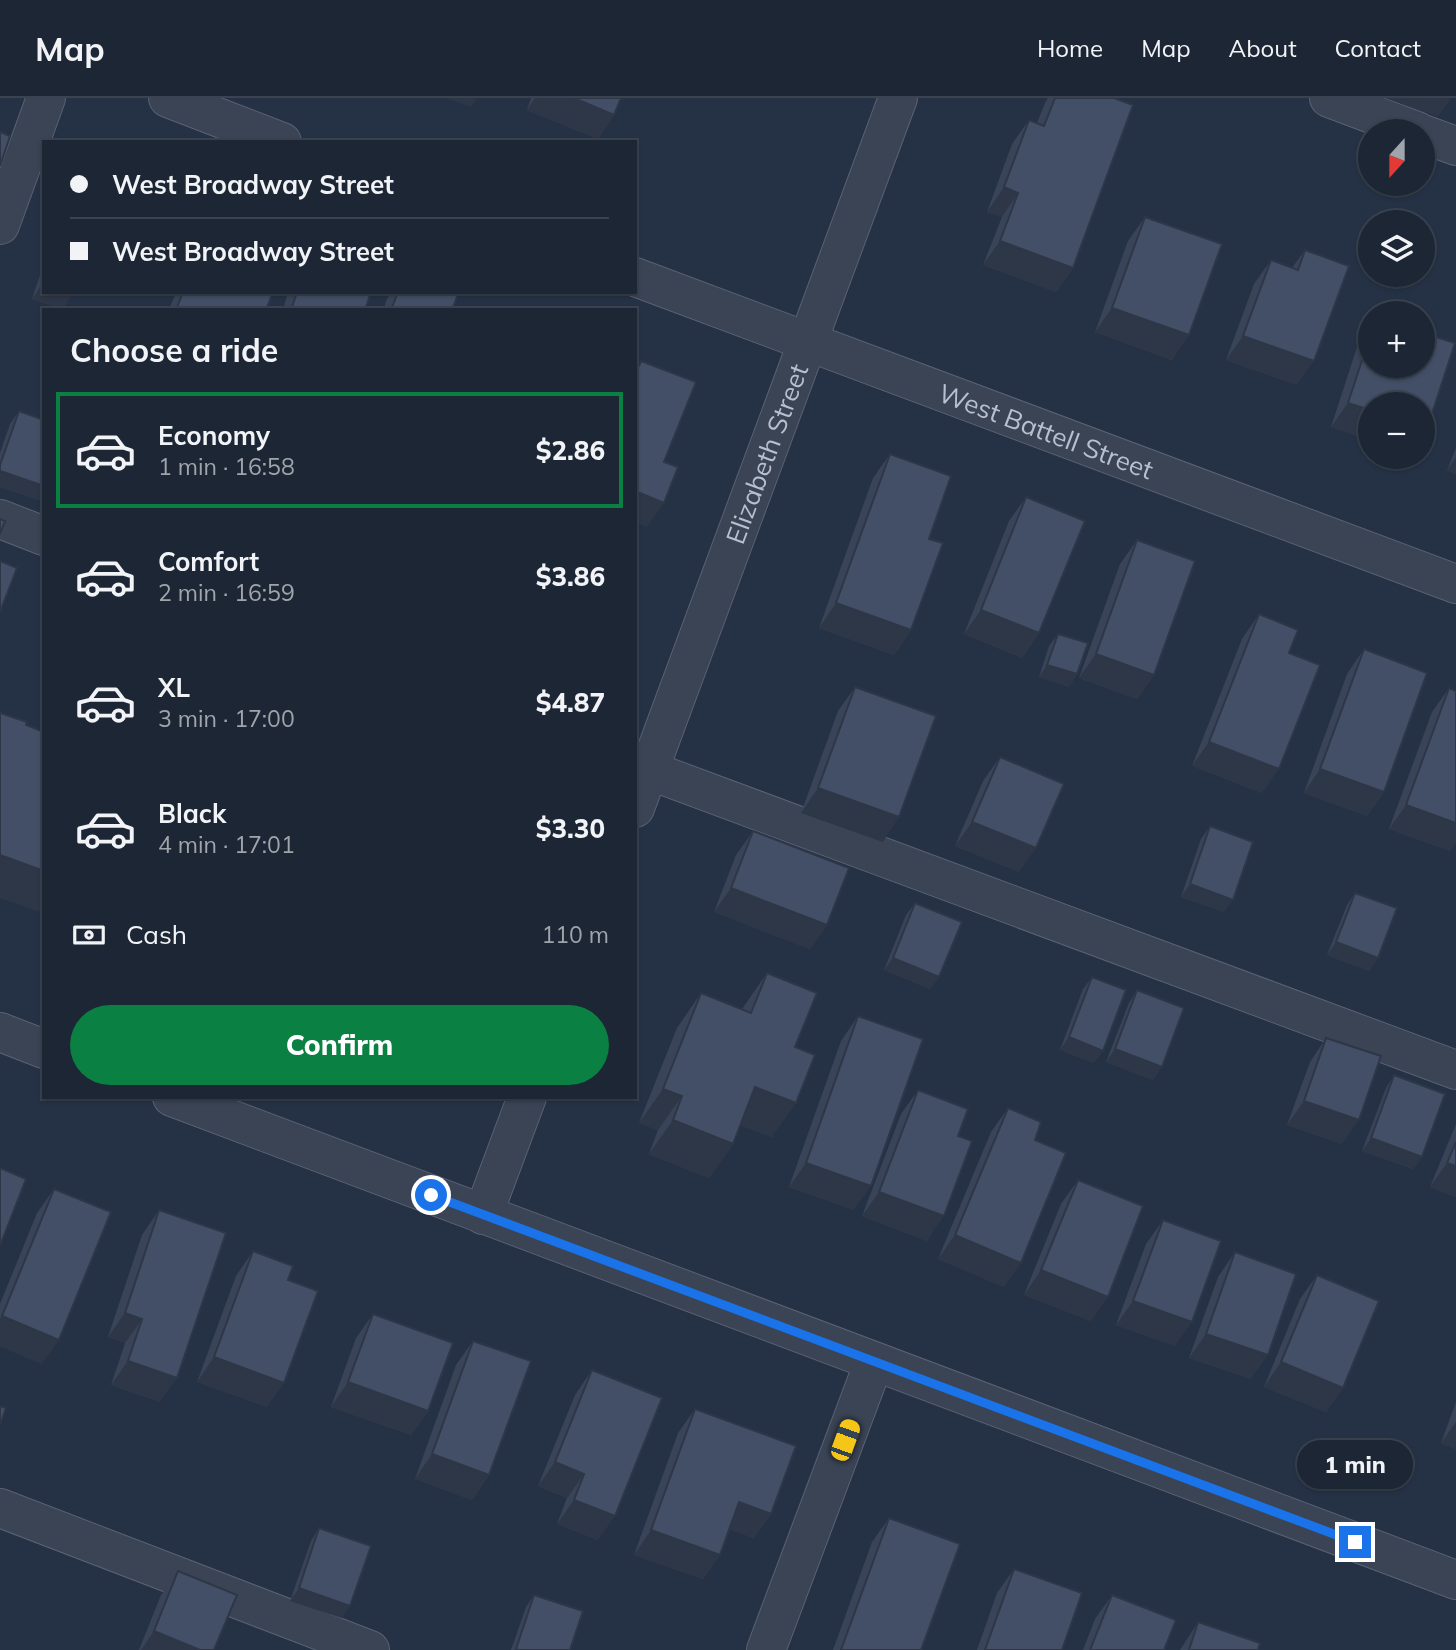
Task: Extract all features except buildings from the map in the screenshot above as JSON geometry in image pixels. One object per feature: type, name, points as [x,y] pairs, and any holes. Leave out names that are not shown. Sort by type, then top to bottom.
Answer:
[{"type":"street","points":[[0,225],[46,98]]},
{"type":"street","points":[[168,98],[277,140]]},
{"type":"street","name":"Elizabeth Street","points":[[637,797],[642,768],[808,344],[898,98]]},
{"type":"street","points":[[1329,98],[1384,119]]},
{"type":"street","points":[[1435,138],[1456,146]]},
{"type":"street","name":"West Battell Street","points":[[637,278],[808,344],[1456,584]]},
{"type":"street","points":[[0,519],[42,535]]},
{"type":"street","points":[[642,768],[1456,1070]]},
{"type":"street","points":[[0,1032],[42,1048]]},
{"type":"street","points":[[177,1099],[1456,1580]]},
{"type":"street","points":[[483,1215],[526,1099]]},
{"type":"street","points":[[766,1650],[874,1362]]},
{"type":"street","points":[[0,1508],[370,1650]]},
{"type":"route","points":[[431,1195],[1355,1542]]}]
